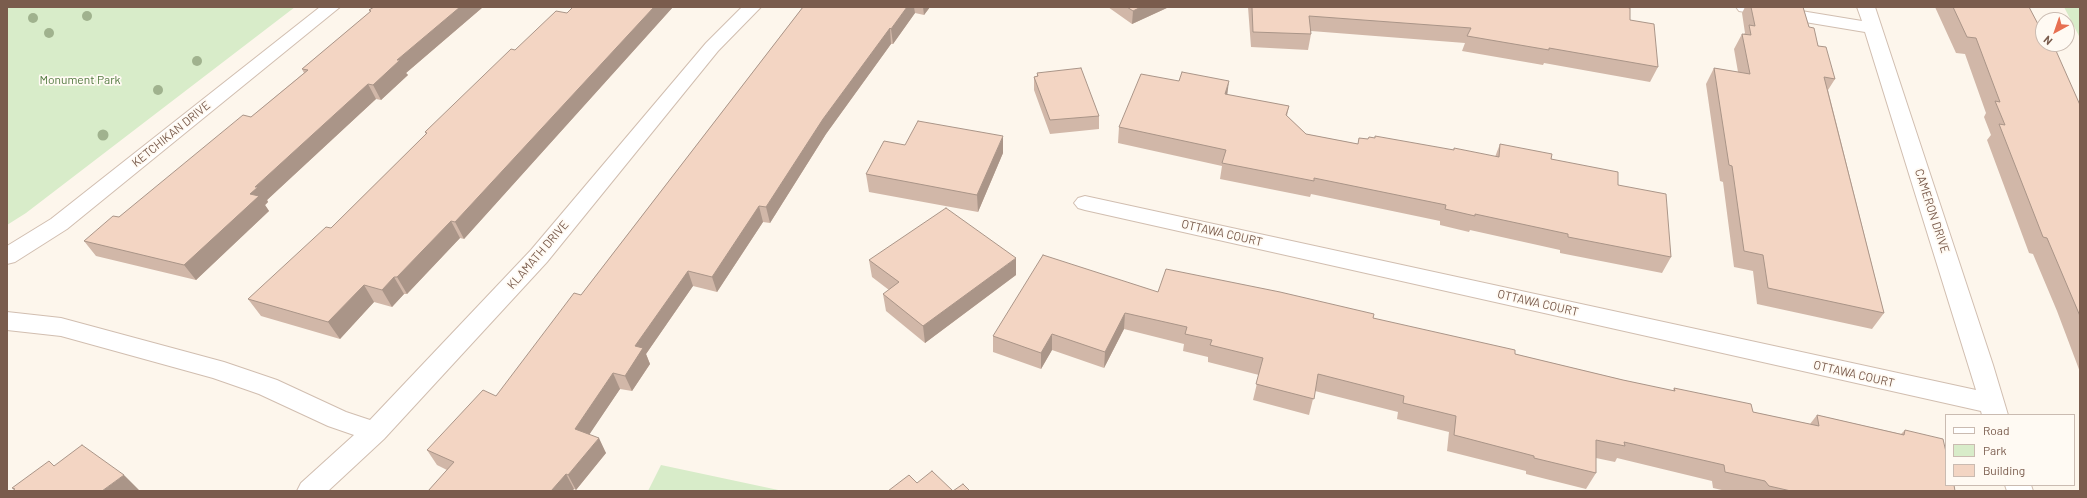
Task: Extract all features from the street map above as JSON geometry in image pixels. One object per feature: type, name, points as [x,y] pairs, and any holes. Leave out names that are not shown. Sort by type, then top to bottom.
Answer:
[{"type":"street","name":"KETCHIKAN DRIVE","points":[[7,256],[59,224],[331,7]]},
{"type":"street","name":"KLAMATH DRIVE","points":[[310,491],[375,432],[539,256],[712,47],[752,7]]},
{"type":"street","points":[[1745,7],[1872,28]]},
{"type":"street","name":"CAMERON DRIVE","points":[[1866,7],[1981,365],[1993,409]]},
{"type":"street","name":"OTTAWA COURT","points":[[1085,203],[1993,409]]},
{"type":"street","points":[[7,320],[61,327],[215,369],[268,387],[338,419],[375,432]]},
{"type":"green space","name":"Monument Park","points":[[7,7],[295,7],[26,213],[7,225]]},
{"type":"green space","points":[[2064,7],[2080,7],[2080,38],[2075,28],[2075,12],[2067,12]]},
{"type":"green space","points":[[661,465],[783,491],[648,491]]},
{"type":"building","points":[[374,7],[460,7],[397,60],[400,60],[373,85],[368,84],[255,187],[258,187],[250,194],[259,196],[184,265],[84,241],[113,216],[119,217],[243,115],[251,117],[308,70],[302,69]]},
{"type":"building","points":[[573,7],[654,7],[455,222],[451,221],[397,277],[394,277],[382,290],[364,285],[328,322],[248,299],[326,227],[331,228],[427,133],[425,132],[511,49],[515,50],[556,11],[567,13]]},
{"type":"building","points":[[803,7],[907,7],[823,119],[766,207],[759,206],[712,277],[688,271],[635,346],[643,348],[625,376],[613,373],[575,429],[599,438],[568,475],[566,474],[551,491],[428,491],[454,462],[427,450],[483,390],[496,396],[574,293],[581,295]]},
{"type":"building","points":[[1127,7],[1141,7],[1133,11]]},
{"type":"building","points":[[1252,7],[1626,7],[1630,8],[1630,20],[1654,24],[1658,67],[1549,48],[1549,50],[1467,36],[1471,28],[1309,16],[1311,34],[1253,32]]},
{"type":"building","points":[[1751,7],[1803,7],[1809,27],[1814,28],[1818,46],[1826,47],[1835,79],[1824,77],[1884,313],[1768,288],[1763,255],[1744,251],[1732,166],[1729,165],[1714,68],[1750,74],[1742,34],[1751,35],[1749,25],[1755,26]]},
{"type":"building","points":[[1953,7],[2029,7],[2035,18],[2035,52],[2057,52],[2080,105],[2080,316],[2047,238],[2043,237],[1999,124],[2005,125],[1995,101],[2000,102],[1976,38],[1967,37]]},
{"type":"building","points":[[1081,68],[1099,116],[1050,120],[1034,77],[1038,76],[1037,73]]},
{"type":"building","points":[[1182,72],[1229,81],[1225,94],[1289,106],[1286,115],[1306,134],[1358,144],[1359,138],[1368,139],[1369,137],[1375,138],[1375,136],[1454,150],[1454,148],[1499,157],[1500,144],[1552,154],[1551,159],[1618,172],[1618,185],[1666,194],[1671,257],[1568,237],[1568,234],[1475,214],[1475,216],[1445,209],[1446,205],[1314,178],[1314,181],[1222,163],[1226,150],[1119,127],[1141,74],[1179,81]]},
{"type":"building","points":[[918,121],[1003,136],[977,195],[866,174],[884,141],[905,145]]},
{"type":"building","points":[[946,208],[1016,258],[923,326],[883,294],[899,282],[869,260]]},
{"type":"building","points":[[1043,255],[1158,292],[1166,269],[1280,292],[1374,314],[1373,318],[1515,350],[1515,354],[1623,380],[1675,391],[1674,388],[1751,404],[1753,412],[1819,426],[1817,415],[1904,435],[1905,430],[1943,439],[1945,448],[1945,486],[1954,486],[1955,491],[1791,491],[1769,486],[1765,481],[1725,472],[1724,465],[1624,442],[1625,446],[1596,440],[1596,473],[1534,458],[1534,456],[1454,435],[1456,416],[1403,403],[1404,396],[1318,374],[1314,399],[1256,384],[1263,358],[1210,345],[1212,340],[1185,334],[1187,327],[1125,313],[1105,352],[1052,334],[1041,353],[993,336]]},
{"type":"building","points":[[82,445],[124,475],[102,491],[12,491],[15,489],[12,488],[49,461],[54,466]]},
{"type":"building","points":[[932,471],[953,491],[888,491],[909,475],[917,483]]},
{"type":"building","points":[[963,484],[970,491],[953,491]]}]
